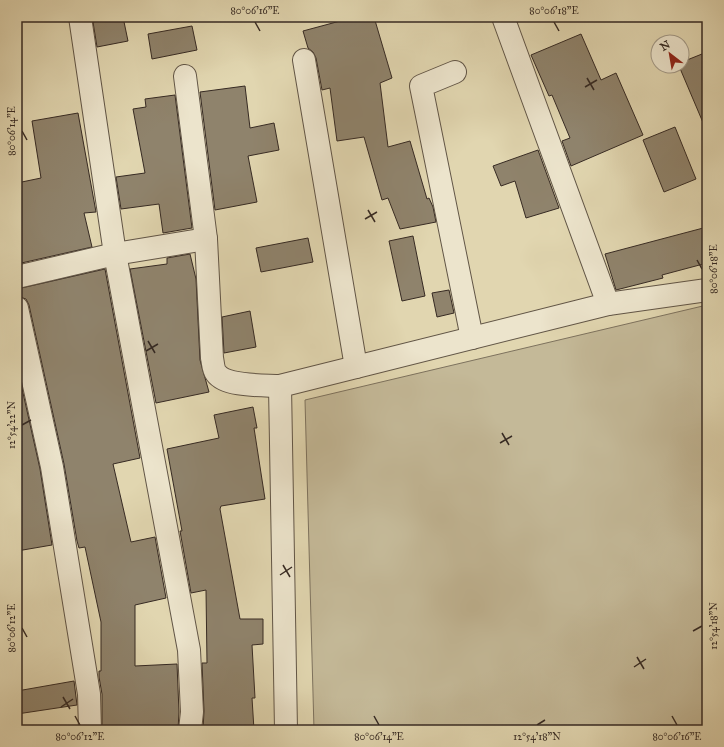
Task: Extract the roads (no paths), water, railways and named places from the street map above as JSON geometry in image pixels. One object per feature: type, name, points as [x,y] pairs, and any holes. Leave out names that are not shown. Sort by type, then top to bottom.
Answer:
[{"type":"street","points":[[80,17],[115,254],[189,650],[192,712],[190,730]]},
{"type":"street","points":[[503,17],[608,304]]},
{"type":"street","points":[[304,60],[356,367]]},
{"type":"street","points":[[455,72],[421,86],[472,338]]},
{"type":"street","points":[[185,76],[206,239],[212,358],[215,372],[223,380],[235,383],[280,386],[608,304],[707,290]]},
{"type":"street","points":[[17,277],[115,254],[206,239]]},
{"type":"street","points":[[17,308],[52,468],[89,694],[90,730]]},
{"type":"street","points":[[280,386],[286,730]]}]
